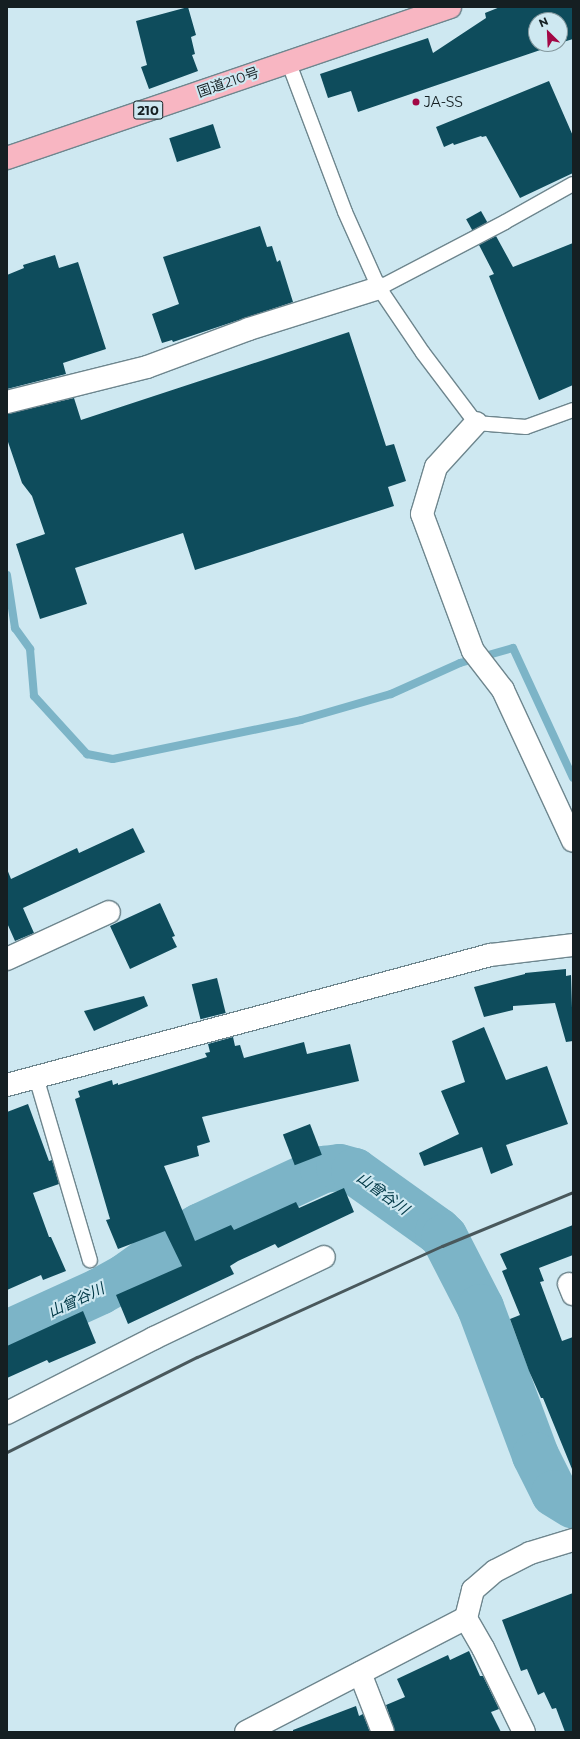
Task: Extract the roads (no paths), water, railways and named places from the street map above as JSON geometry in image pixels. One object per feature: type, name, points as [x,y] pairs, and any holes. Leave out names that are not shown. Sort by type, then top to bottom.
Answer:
[{"type":"highway","name":"国道210号","points":[[7,158],[450,7]]},
{"type":"street","points":[[7,402],[147,367],[249,329],[379,288]]},
{"type":"street","points":[[476,423],[436,467],[422,514],[473,651],[503,690],[573,840]]},
{"type":"street","points":[[7,959],[109,912]]},
{"type":"street","points":[[7,1085],[490,955],[573,945]]},
{"type":"street","points":[[7,1413],[154,1338],[324,1257]]},
{"type":"street","points":[[524,1732],[483,1648],[466,1618],[473,1590],[495,1571],[530,1553],[573,1540]]},
{"type":"street","points":[[246,1732],[466,1618]]},
{"type":"street","points":[[360,1673],[383,1732]]},
{"type":"lane","points":[[288,61],[344,212],[379,288],[423,354],[476,423],[526,427],[573,410]]},
{"type":"lane","points":[[379,288],[505,222],[573,184]]},
{"type":"lane","points":[[36,1078],[90,1260]]},
{"type":"waterway","points":[[7,575],[15,628],[30,649],[34,696],[87,754],[113,759],[301,720],[391,694],[460,663],[513,648],[573,778]]},
{"type":"waterway","name":"山曾谷川","points":[[7,1333],[99,1291],[126,1276],[182,1236],[200,1226],[323,1169],[339,1167],[354,1171],[438,1231],[444,1237],[480,1307],[535,1455],[554,1493],[573,1505]]},
{"type":"railway","points":[[7,1452],[197,1357],[442,1246],[573,1192]]},
{"type":"place","name":"JA-SS","points":[[416,102]]}]
